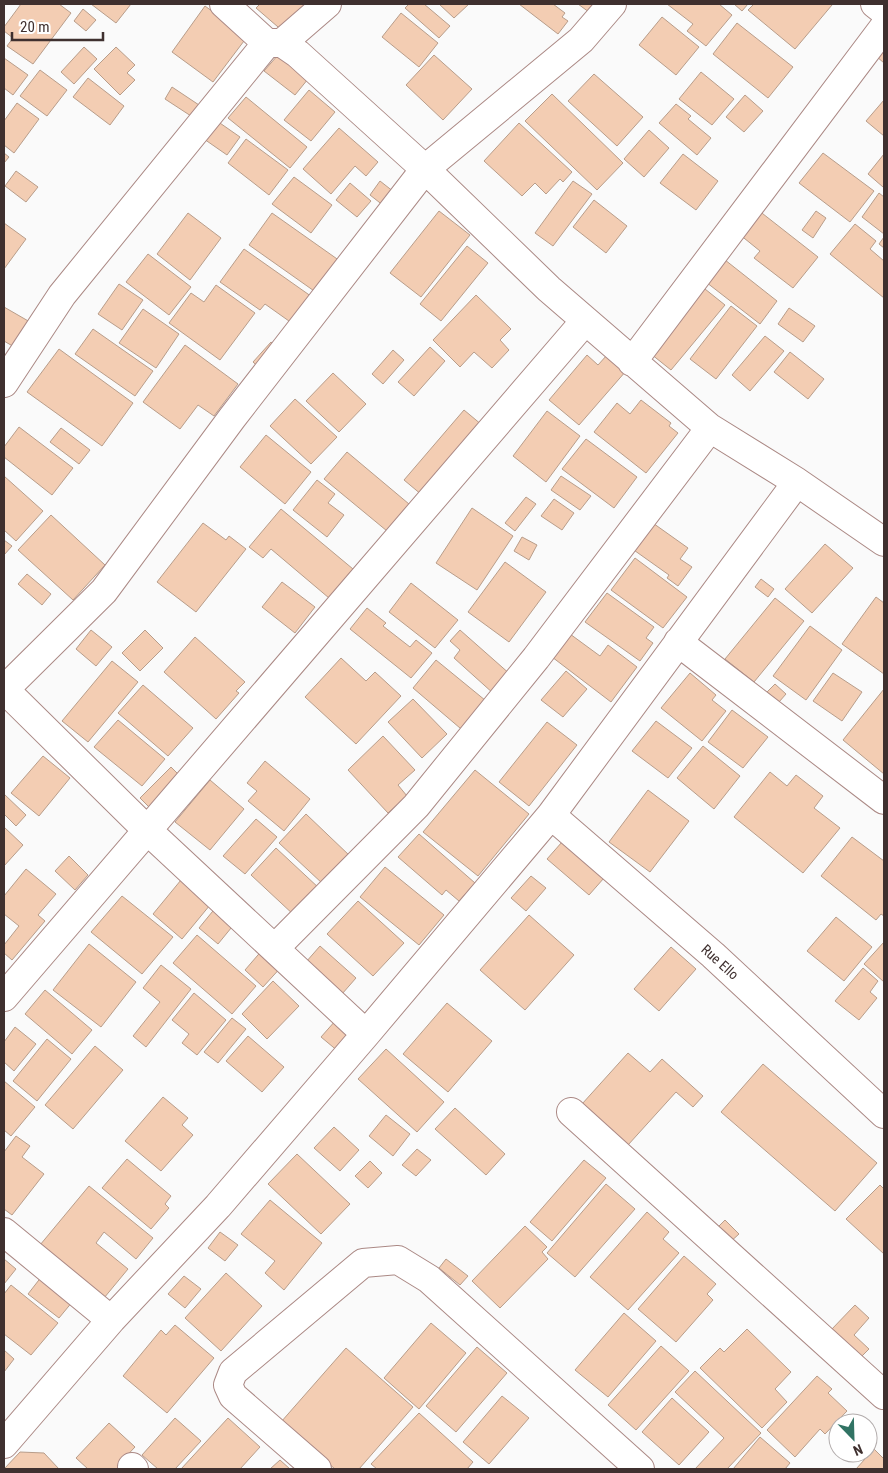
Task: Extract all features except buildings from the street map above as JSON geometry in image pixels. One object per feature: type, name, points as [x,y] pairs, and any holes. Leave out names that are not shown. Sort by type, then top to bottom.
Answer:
[{"type":"street","points":[[224,4],[275,43],[298,54],[426,169],[549,289],[710,428],[797,482],[884,542]]},
{"type":"street","points":[[4,383],[62,295],[275,43],[327,4]]},
{"type":"street","points":[[366,1034],[147,830],[4,690],[104,591],[232,418],[426,169],[581,40],[612,4]]},
{"type":"street","points":[[875,4],[884,11]]},
{"type":"street","points":[[632,362],[884,27]]},
{"type":"street","points":[[4,997],[585,321]]},
{"type":"street","points":[[274,948],[416,806],[542,650],[710,428]]},
{"type":"street","points":[[4,1444],[111,1320],[218,1206],[551,815],[797,482]]},
{"type":"street","points":[[678,642],[884,800]]},
{"type":"street","name":"Rue Ello","points":[[551,815],[712,955],[884,1114]]},
{"type":"street","points":[[571,1112],[884,1395]]},
{"type":"street","points":[[4,1232],[111,1320]]},
{"type":"street","points":[[317,1469],[234,1396],[228,1385],[232,1372],[362,1263],[398,1260],[429,1279],[640,1469]]}]
